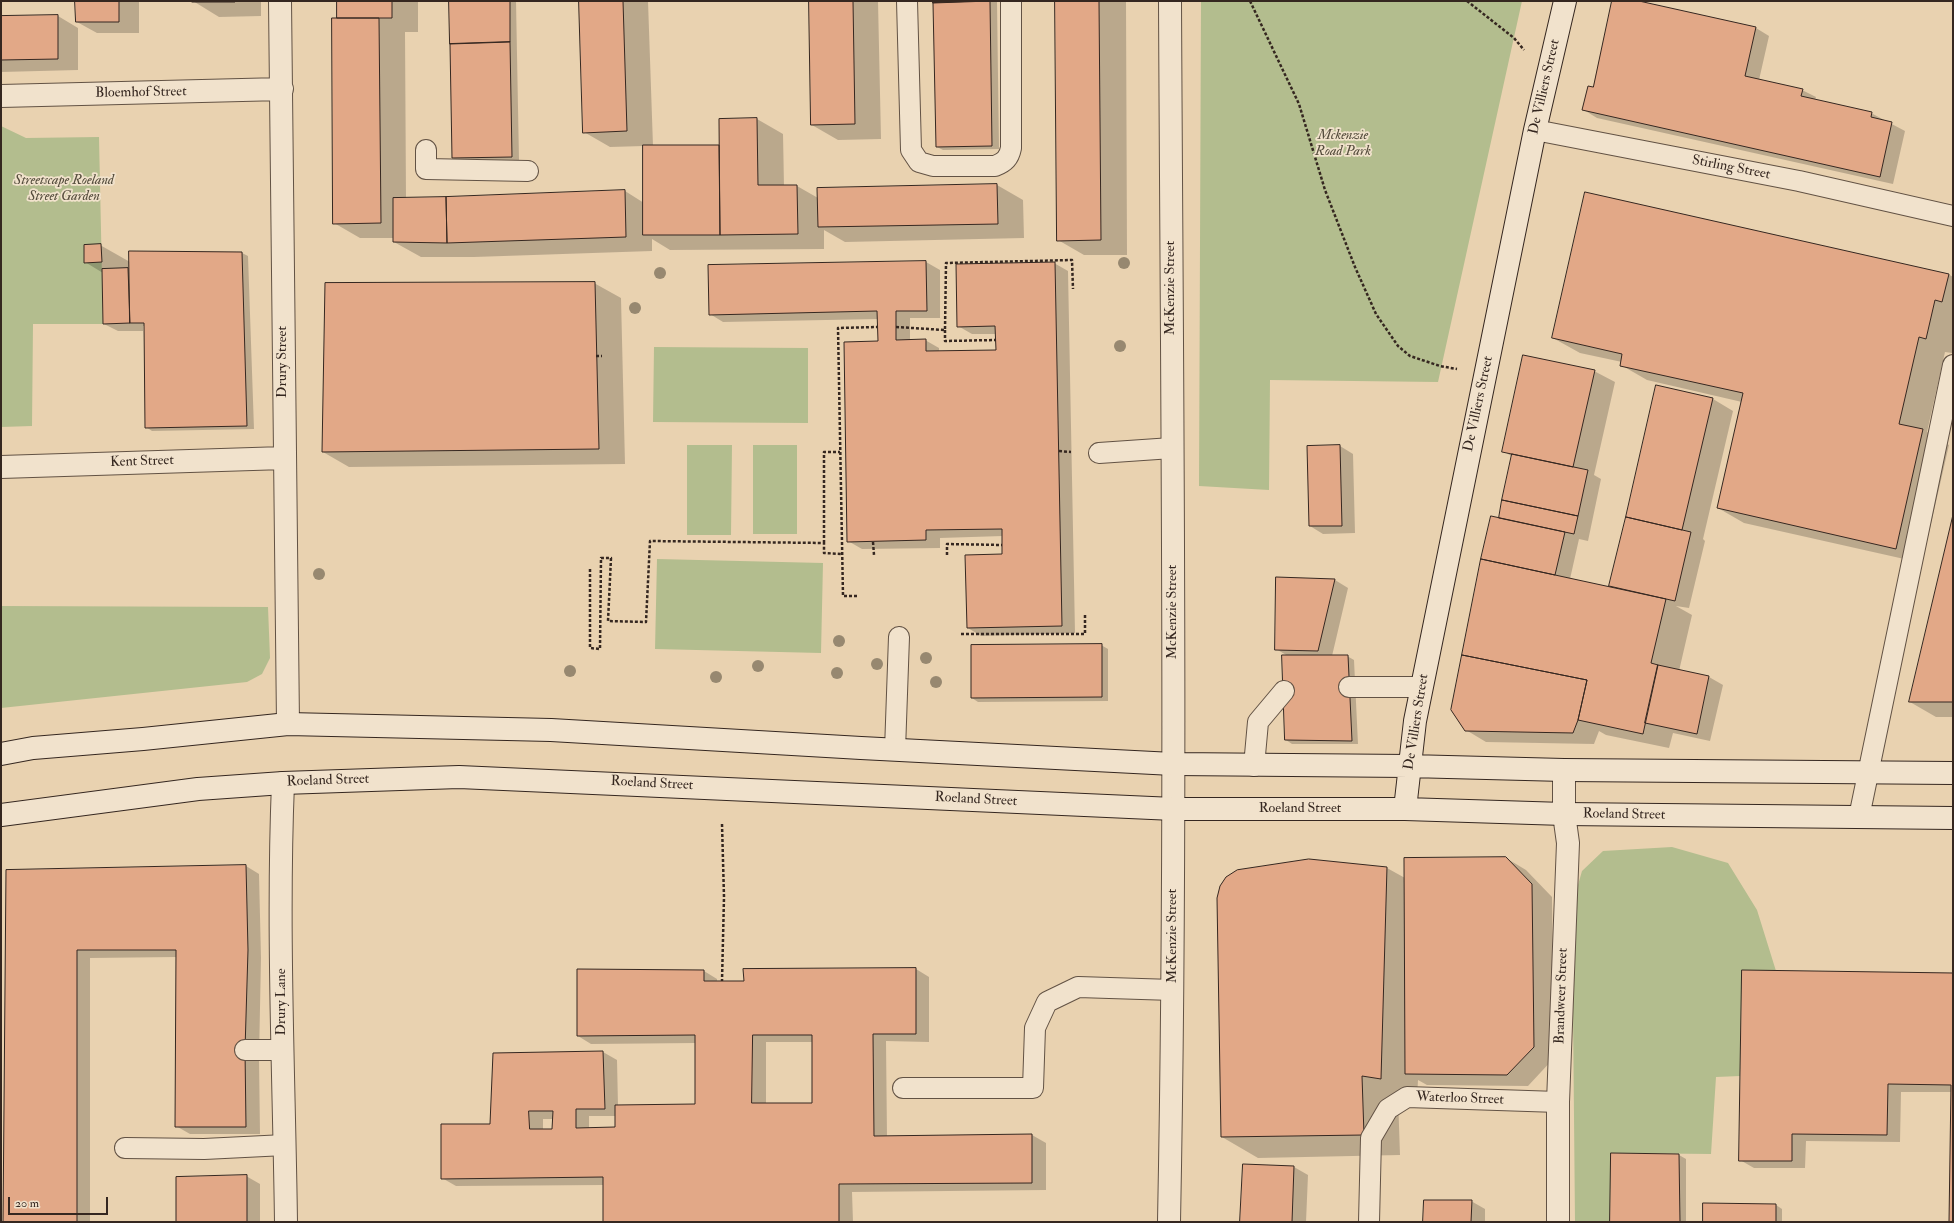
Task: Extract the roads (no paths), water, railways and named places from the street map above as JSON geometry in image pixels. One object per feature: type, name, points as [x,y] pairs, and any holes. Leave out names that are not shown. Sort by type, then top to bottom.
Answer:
[{"type":"main road","name":"Drury Street","points":[[280,1],[288,724]]},
{"type":"main road","name":"McKenzie Street","points":[[1169,1222],[1174,809],[1170,1]]},
{"type":"main road","name":"De Villiers Street","points":[[1405,809],[1409,766],[1422,687],[1535,130],[1565,1]]},
{"type":"main road","name":"Bloemhof Street","points":[[1,96],[282,89]]},
{"type":"main road","name":"Kent Street","points":[[1,466],[284,458]]},
{"type":"main road","points":[[1,754],[33,748],[143,739],[288,724],[551,730],[1173,764],[1254,766],[1409,766],[1564,770],[1953,773]]},
{"type":"main road","name":"Brandweer Street","points":[[1558,1222],[1558,1102],[1568,843],[1564,814],[1564,770]]},
{"type":"main road","name":"Roeland Street","points":[[1,815],[198,789],[283,782],[459,777],[1174,809],[1405,809],[1564,814],[1953,818]]},
{"type":"main road","name":"Drury Lane","points":[[283,782],[281,841],[282,1050],[286,1222]]},
{"type":"lane","points":[[907,1],[911,150],[919,162],[933,166],[995,166],[1002,164],[1009,156],[1011,148],[1011,1]]},
{"type":"lane","name":"Stirling Street","points":[[1535,130],[1799,181],[1953,216]]},
{"type":"lane","points":[[426,150],[426,169],[528,171]]},
{"type":"lane","points":[[1926,210],[1953,205]]},
{"type":"lane","points":[[1859,817],[1953,365]]},
{"type":"lane","points":[[1099,452],[1172,448]]},
{"type":"lane","points":[[895,750],[899,637]]},
{"type":"lane","points":[[1349,687],[1422,687]]},
{"type":"lane","points":[[1254,766],[1258,722],[1284,691]]},
{"type":"lane","points":[[903,1088],[1033,1088],[1035,1028],[1047,1002],[1078,987],[1173,990]]},
{"type":"lane","points":[[245,1050],[282,1050]]},
{"type":"lane","name":"Waterloo Street","points":[[1369,1222],[1371,1138],[1388,1109],[1407,1097],[1558,1102]]},
{"type":"lane","points":[[125,1148],[204,1149],[285,1145]]},
{"type":"park label","name":"Mckenzie Road Park","points":[[1343,144]]},
{"type":"park label","name":"Streetscape Roeland Street Garden","points":[[64,190]]}]
